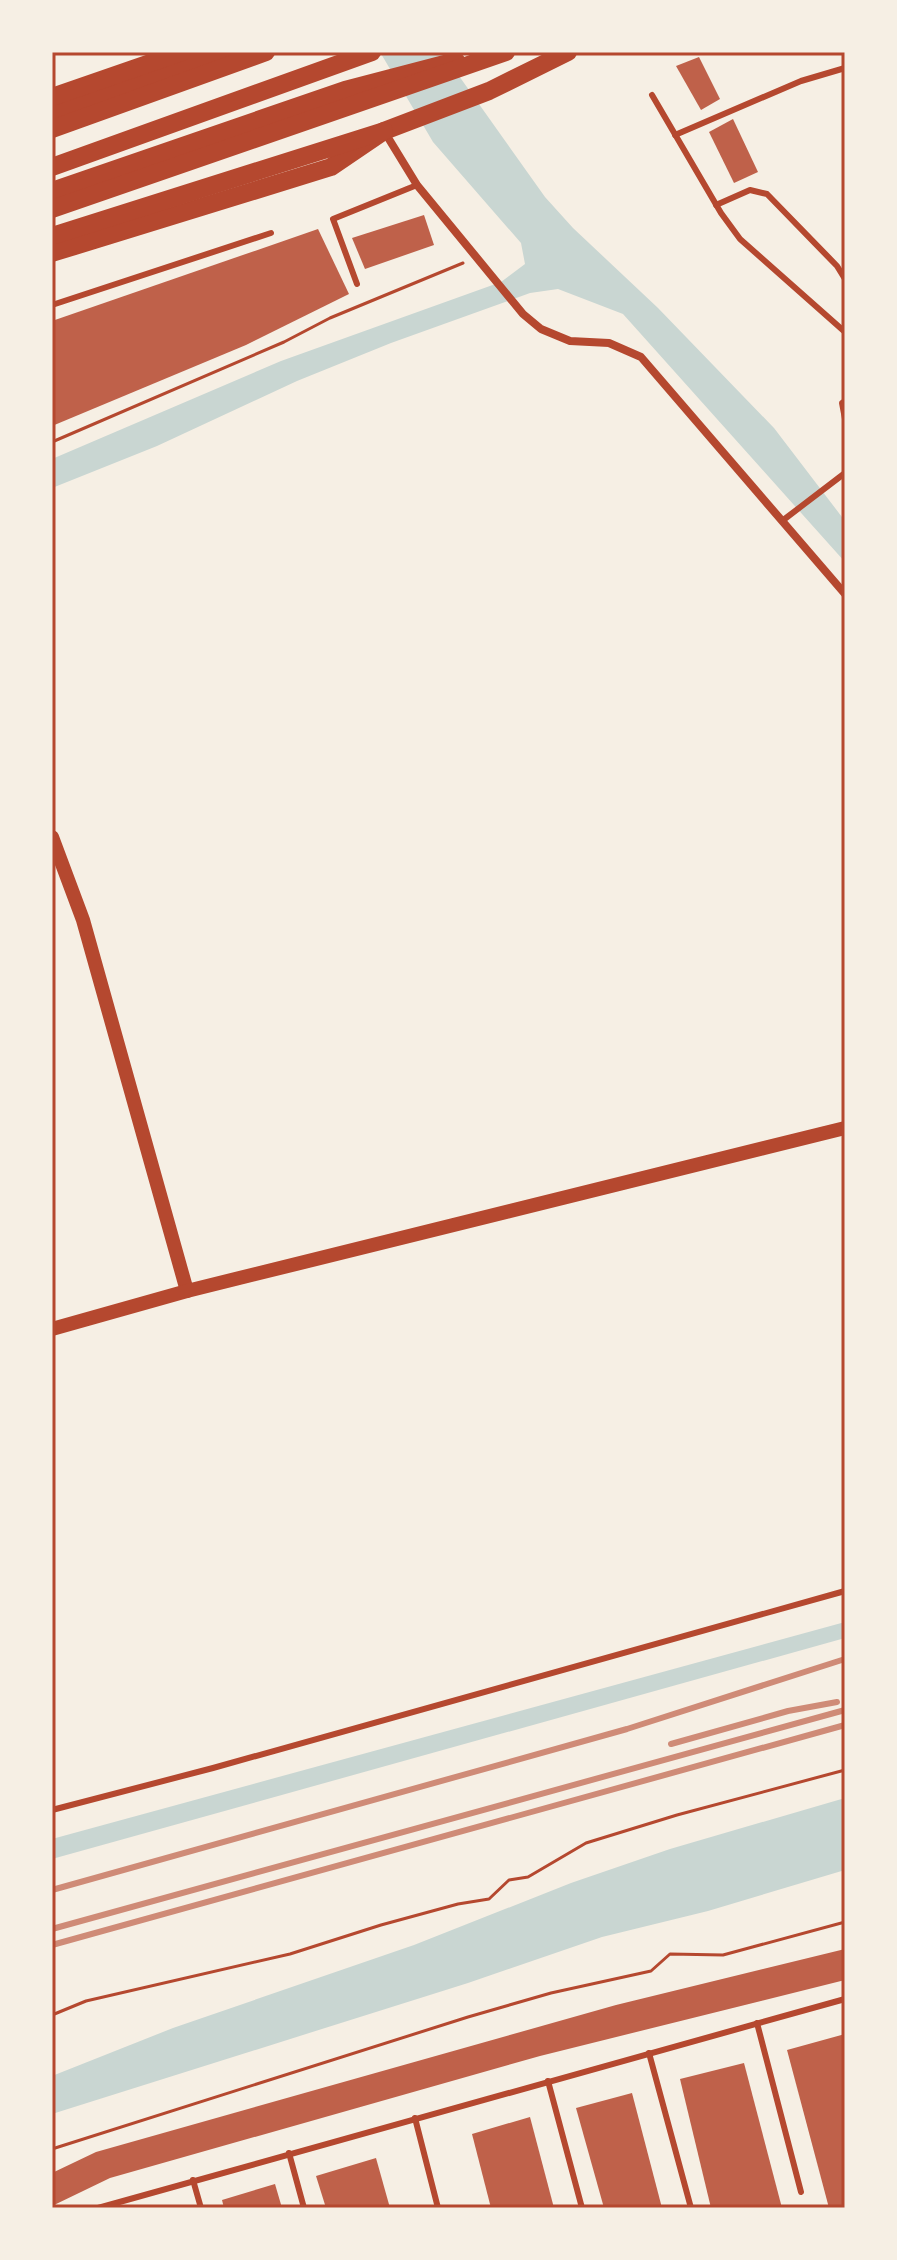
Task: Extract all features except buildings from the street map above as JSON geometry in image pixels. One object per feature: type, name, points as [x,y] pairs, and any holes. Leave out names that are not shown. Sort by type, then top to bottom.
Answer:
[{"type":"main road","points":[[52,97],[182,52]]},
{"type":"main road","points":[[52,113],[223,52]]},
{"type":"main road","points":[[52,129],[266,52]]},
{"type":"main road","points":[[52,167],[372,52]]},
{"type":"main road","points":[[52,209],[506,52]]},
{"type":"main road","points":[[52,236],[384,131],[489,91],[568,52]]},
{"type":"main road","points":[[52,191],[345,90],[485,54]]},
{"type":"main road","points":[[52,253],[331,167],[384,131]]},
{"type":"street","points":[[384,131],[417,185],[523,314],[541,329],[570,341],[609,343],[641,357],[845,594]]},
{"type":"street","points":[[52,837],[83,920],[187,1291]]},
{"type":"street","points":[[52,1329],[187,1291],[845,1128]]},
{"type":"lane","points":[[675,135],[801,81],[845,68]]},
{"type":"lane","points":[[652,95],[716,205],[740,239],[845,332]]},
{"type":"lane","points":[[357,284],[333,219],[417,185]]},
{"type":"lane","points":[[716,205],[750,190],[767,194],[837,266],[845,279]]},
{"type":"lane","points":[[52,305],[271,233]]},
{"type":"lane","points":[[845,401],[842,403],[845,419]]},
{"type":"lane","points":[[782,521],[845,473]]},
{"type":"lane","points":[[52,1810],[845,1591]]},
{"type":"lane","points":[[98,2208],[845,1999]]},
{"type":"lane","points":[[757,2023],[801,2192]]},
{"type":"lane","points":[[649,2053],[691,2208]]},
{"type":"lane","points":[[548,2081],[582,2208]]},
{"type":"lane","points":[[415,2118],[438,2208]]},
{"type":"lane","points":[[289,2153],[304,2208]]},
{"type":"lane","points":[[193,2180],[201,2208]]},
{"type":"path","points":[[52,442],[284,342],[330,318],[478,261]]},
{"type":"path","points":[[52,2015],[86,2001],[290,1954],[381,1925],[489,1899],[509,1880],[528,1877],[586,1843],[845,1770]]},
{"type":"path","points":[[52,2149],[482,2013],[551,1993],[651,1971],[670,1954],[723,1955],[845,1922]]},
{"type":"shaded area","points":[[380,52],[442,52],[545,197],[774,428],[845,521],[845,562],[623,314],[558,289],[530,293],[391,343],[297,381],[157,446],[52,488],[52,459],[281,361],[501,282],[525,264],[521,243],[433,142]]},
{"type":"shaded area","points":[[845,1622],[845,1638],[52,1859],[52,1839]]},
{"type":"shaded area","points":[[845,1798],[845,1870],[708,1911],[602,1937],[468,1983],[52,2114],[52,2076],[173,2028],[414,1945],[571,1883],[670,1849]]},
{"type":"railway","points":[[52,1890],[627,1729],[845,1659]]},
{"type":"railway","points":[[671,1744],[788,1711],[837,1702]]},
{"type":"railway","points":[[52,1929],[845,1710]]},
{"type":"railway","points":[[52,1945],[845,1725]]}]
